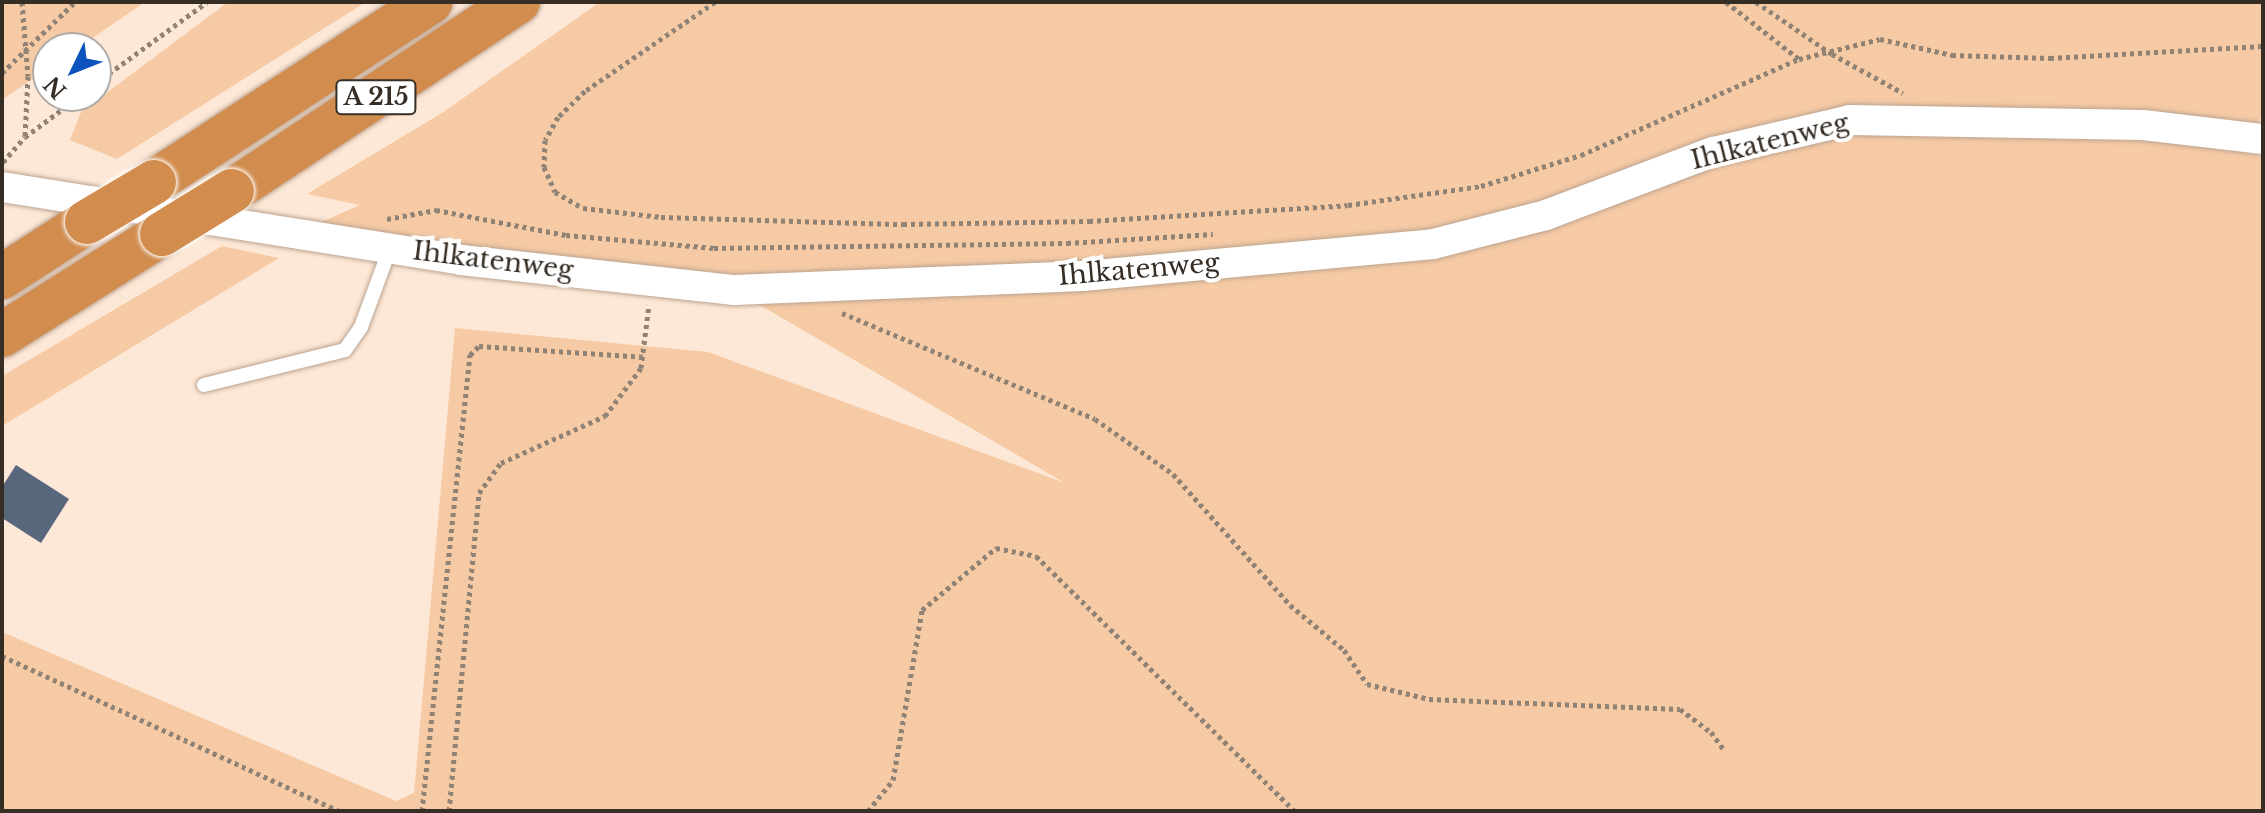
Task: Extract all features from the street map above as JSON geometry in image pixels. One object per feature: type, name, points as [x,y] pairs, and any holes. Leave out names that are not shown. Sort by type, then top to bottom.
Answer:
[{"type":"highway","name":"A 215","points":[[2,277],[430,2]]},
{"type":"highway","name":"A 215","points":[[2,335],[232,191],[518,2]]},
{"type":"street","name":"Ihlkatenweg","points":[[2,187],[387,234],[653,280],[734,290],[1083,276],[1433,244],[1546,215],[1713,152],[1850,120],[2143,125],[2263,139]]},
{"type":"lane","points":[[204,385],[345,350],[361,327],[387,234]]},
{"type":"path","points":[[22,2],[26,48],[25,137]]},
{"type":"path","points":[[2,73],[75,2]]},
{"type":"path","points":[[112,71],[207,2]]},
{"type":"path","points":[[715,2],[585,91],[558,117],[545,140],[544,167],[555,192],[583,208],[661,217],[903,224],[1089,221],[1348,205],[1481,186],[1581,155],[1799,59],[1832,54],[1880,39],[1952,55],[2050,58],[2263,46]]},
{"type":"path","points":[[1726,2],[1799,59]]},
{"type":"path","points":[[1756,2],[1832,54],[1911,97],[1896,98]]},
{"type":"path","points":[[2,163],[25,137],[59,112]]},
{"type":"path","points":[[387,234],[436,210],[566,235],[714,248],[1067,243],[1220,234]]},
{"type":"path","points":[[449,811],[479,493],[501,463],[605,416],[641,368],[653,280]]},
{"type":"path","points":[[838,312],[1095,419],[1173,474],[1290,605],[1344,650],[1367,684],[1429,699],[1680,709],[1711,732],[1724,750]]},
{"type":"path","points":[[422,811],[470,355],[479,346],[643,357]]},
{"type":"path","points":[[868,811],[893,780],[922,610],[996,548],[1036,556],[1295,811]]},
{"type":"path","points":[[2,656],[339,811]]},
{"type":"shaded area","points":[[2,2],[145,2],[101,32],[32,32],[32,79],[2,100]]},
{"type":"shaded area","points":[[228,2],[366,2],[117,159],[70,140],[81,112],[112,112],[112,89]]},
{"type":"shaded area","points":[[600,2],[2263,2],[2263,112],[2245,152],[2263,157],[2263,811],[2,811],[2,632],[396,801],[414,793],[455,328],[708,352],[1065,483],[734,290],[296,233],[360,205],[307,194],[442,113]]},
{"type":"shaded area","points":[[222,246],[279,258],[2,426],[2,376]]},
{"type":"building","points":[[16,465],[69,499],[41,543],[2,518],[2,487]]}]
